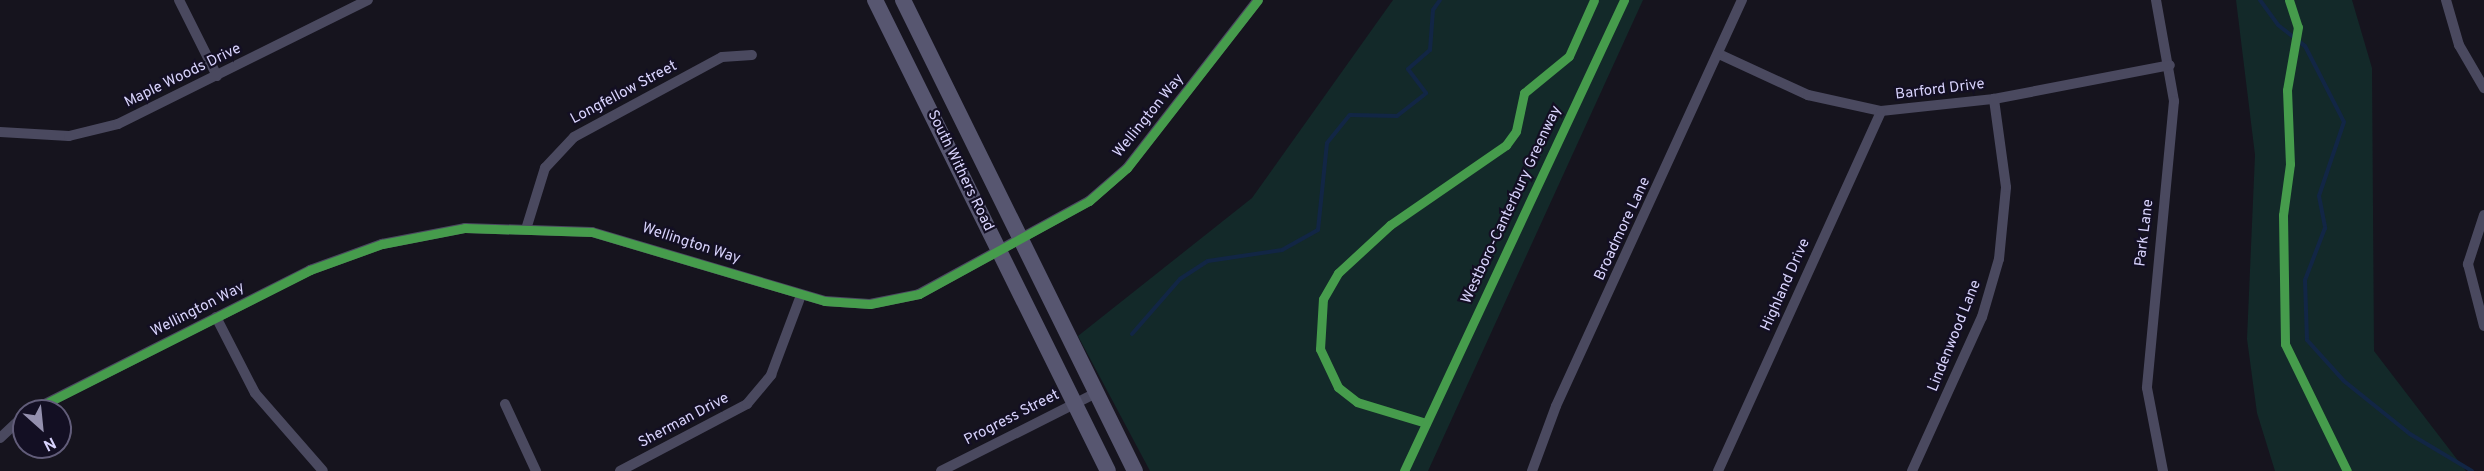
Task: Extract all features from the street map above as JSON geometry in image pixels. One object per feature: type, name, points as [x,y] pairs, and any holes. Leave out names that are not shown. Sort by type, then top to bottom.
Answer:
[{"type":"main road","name":"South Withers Road","points":[[875,0],[1108,471]]},
{"type":"main road","name":"South Withers Road","points":[[903,0],[1135,471]]},
{"type":"street","points":[[179,0],[217,76]]},
{"type":"street","name":"Maple Woods Drive","points":[[0,132],[43,137],[93,131],[217,76],[368,0]]},
{"type":"street","name":"Wellington Way","points":[[55,399],[310,270],[382,244],[465,228],[527,226],[633,241],[801,295],[848,304],[895,301],[940,285],[999,250],[1075,211],[1127,168],[1258,0]]},
{"type":"street","name":"Broadmore Lane","points":[[1532,471],[1556,406],[1721,55],[1742,0]]},
{"type":"street","name":"Park Lane","points":[[2156,0],[2170,65],[2172,124],[2155,260],[2147,388],[2163,471]]},
{"type":"street","points":[[2446,0],[2459,45],[2484,88]]},
{"type":"street","name":"Longfellow Street","points":[[527,226],[545,168],[574,137],[722,57],[752,55]]},
{"type":"street","name":"Barford Drive","points":[[1721,55],[1808,95],[1881,111],[1994,99],[2170,65]]},
{"type":"street","name":"Lindenwood Lane","points":[[1912,471],[1982,317],[2000,259],[2006,187],[1994,99]]},
{"type":"street","name":"Highland Drive","points":[[1718,471],[1881,111]]},
{"type":"street","points":[[2484,215],[2468,264],[2484,326]]},
{"type":"street","name":"Sherman Drive","points":[[620,471],[747,404],[771,375],[801,295]]},
{"type":"street","points":[[216,317],[255,393],[323,471]]},
{"type":"street","name":"Progress Street","points":[[941,471],[1096,393]]},
{"type":"street","points":[[505,404],[536,471]]},
{"type":"street","points":[[0,438],[12,427]]},
{"type":"green space","points":[[1393,0],[1643,0],[1428,471],[1150,471],[1078,336],[1252,198]]},
{"type":"green space","points":[[2236,0],[2352,0],[2372,68],[2374,351],[2466,471],[2275,471],[2257,413],[2247,339],[2255,155]]},
{"type":"waterway","points":[[1132,334],[1180,279],[1208,261],[1282,250],[1318,230],[1327,143],[1350,115],[1397,116],[1426,93],[1408,69],[1430,50],[1433,10],[1440,0]]},
{"type":"waterway","points":[[2260,0],[2278,25],[2305,46],[2344,122],[2319,196],[2325,228],[2305,280],[2307,340],[2344,381],[2410,434],[2472,471]]},
{"type":"cycle path","points":[[55,399],[310,270],[382,244],[465,228],[592,232],[825,301],[870,304],[919,294],[1089,201],[1127,168],[1258,0]]},
{"type":"cycle path","points":[[1426,423],[1357,402],[1338,387],[1320,349],[1323,299],[1338,273],[1390,225],[1506,145],[1516,131],[1524,93],[1569,56],[1594,0]]},
{"type":"cycle path","name":"Westboro-Canterbury Greenway","points":[[1404,471],[1624,0]]},
{"type":"cycle path","points":[[2289,0],[2298,27],[2287,90],[2290,164],[2283,215],[2285,344],[2347,471]]}]
